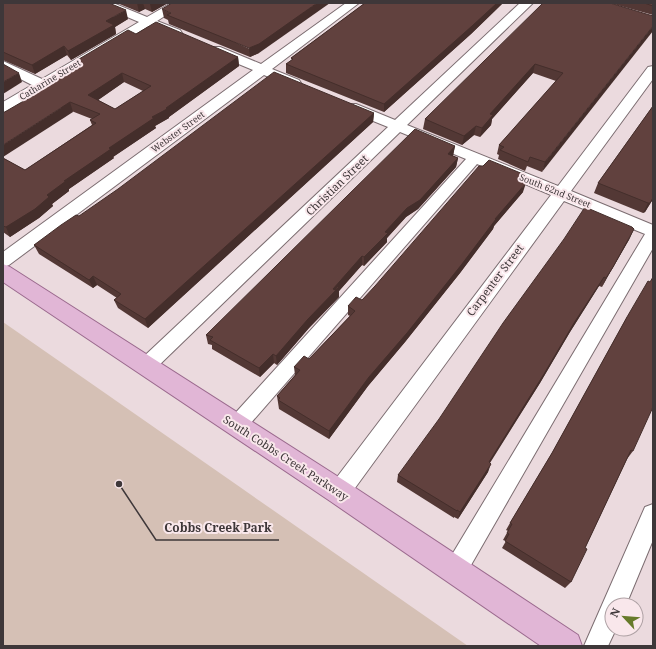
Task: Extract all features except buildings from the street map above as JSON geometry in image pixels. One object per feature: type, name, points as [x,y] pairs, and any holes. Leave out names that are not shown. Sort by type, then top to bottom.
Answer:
[{"type":"main road","name":"South Cobbs Creek Parkway","points":[[3,272],[236,426],[339,492],[567,646]]},
{"type":"street","points":[[103,3],[191,40]]},
{"type":"street","name":"Catharine Street","points":[[3,108],[179,3]]},
{"type":"street","name":"Webster Street","points":[[3,261],[353,3]]},
{"type":"street","name":"Christian Street","points":[[146,366],[527,3]]},
{"type":"street","points":[[205,46],[306,88]]},
{"type":"street","points":[[3,65],[43,85]]},
{"type":"street","name":"Carpenter Street","points":[[339,492],[653,70]]},
{"type":"street","name":"South 62nd Street","points":[[335,100],[653,231]]},
{"type":"street","points":[[236,426],[475,158]]},
{"type":"street","points":[[456,571],[653,234]]},
{"type":"street","points":[[617,597],[653,514]]},
{"type":"street","points":[[596,646],[604,628]]},
{"type":"shaded area","points":[[3,322],[468,646],[3,646]]},
{"type":"place","name":"Cobbs Creek Park","points":[[119,484]]}]
